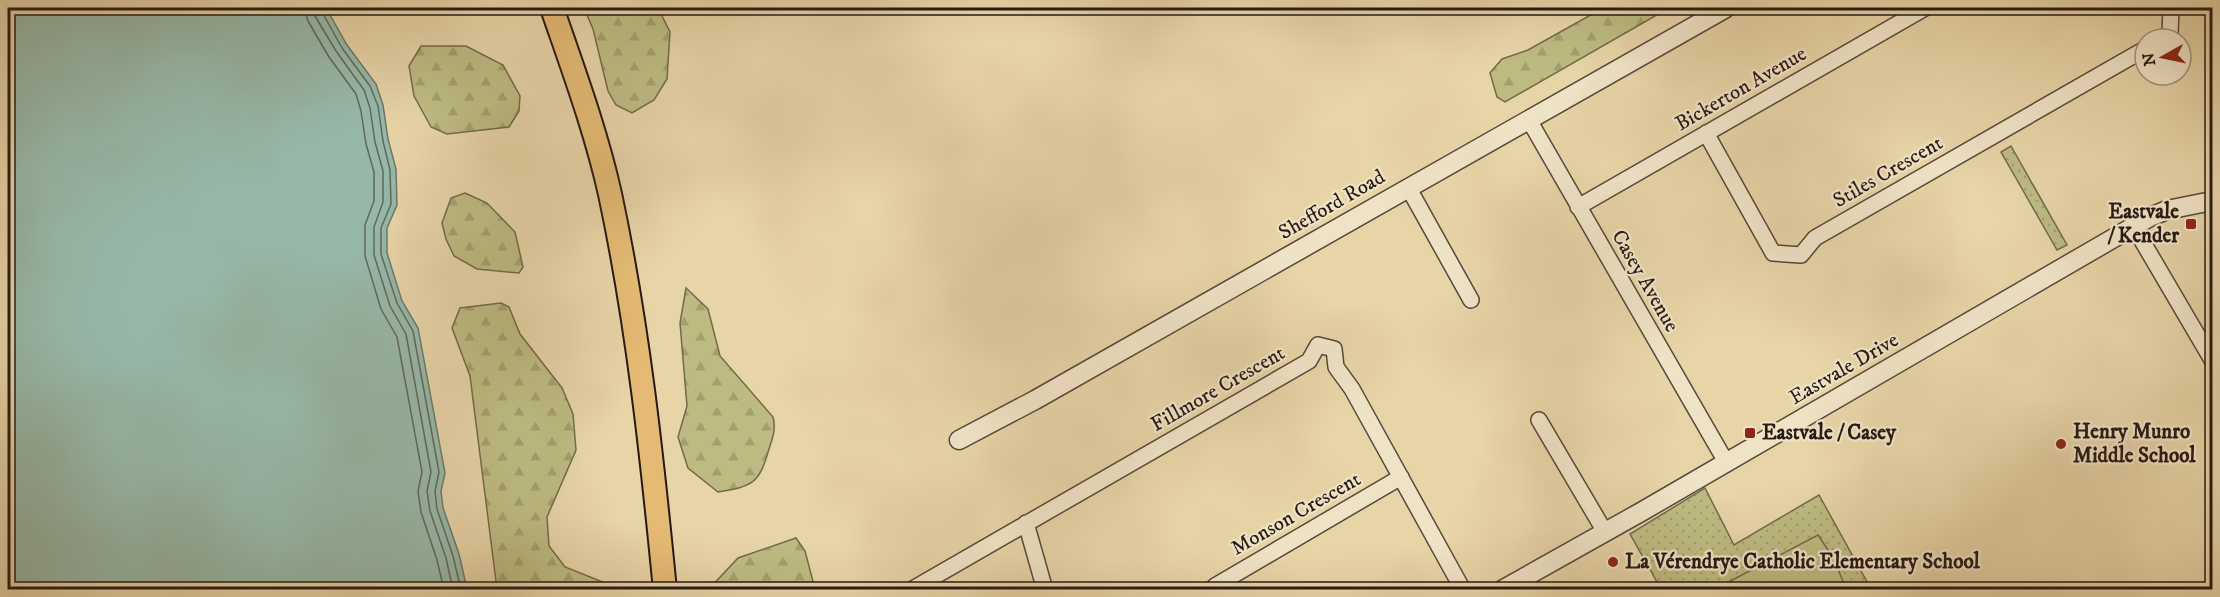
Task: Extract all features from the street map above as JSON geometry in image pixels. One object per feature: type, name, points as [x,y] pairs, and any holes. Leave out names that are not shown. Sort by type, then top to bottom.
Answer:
[{"type":"main road","points":[[552,8],[572,65],[607,184],[635,322],[646,404],[665,590]]},
{"type":"street","name":"Shefford Road","points":[[958,440],[1035,400],[1726,8]]},
{"type":"street","name":"Bickerton Avenue","points":[[1578,207],[1925,8]]},
{"type":"street","points":[[2170,27],[2171,8]]},
{"type":"street","name":"Stiles Crescent","points":[[1706,133],[1773,254],[1801,255],[1815,238],[2133,56]]},
{"type":"street","name":"Casey Avenue","points":[[1529,120],[1726,462]]},
{"type":"street","points":[[1408,188],[1471,300]]},
{"type":"street","name":"Eastvale Drive","points":[[1502,590],[2134,227],[2167,210],[2212,201]]},
{"type":"street","points":[[2134,227],[2211,355]]},
{"type":"street","name":"Fillmore Crescent","points":[[911,590],[1309,361],[1318,345],[1334,350],[1336,367],[1352,389],[1463,590]]},
{"type":"street","points":[[1539,420],[1605,532]]},
{"type":"street","name":"Monson Crescent","points":[[1214,590],[1215,586],[1401,477]]},
{"type":"street","points":[[1026,523],[1045,590]]},
{"type":"green space","points":[[584,8],[658,8],[670,32],[667,79],[654,100],[632,113],[616,105],[608,91],[593,29]]},
{"type":"green space","points":[[1603,8],[1669,8],[1505,102],[1497,97],[1490,73],[1502,59],[1528,50]]},
{"type":"green space","points":[[421,46],[466,46],[503,65],[520,96],[519,111],[509,127],[447,134],[431,127],[414,96],[409,66]]},
{"type":"green space","points":[[2011,146],[2067,245],[2057,250],[2001,152]]},
{"type":"green space","points":[[465,193],[487,203],[515,232],[523,267],[519,273],[477,269],[454,256],[442,223],[451,198]]},
{"type":"green space","points":[[686,288],[708,309],[720,356],[773,417],[774,433],[762,470],[753,481],[739,488],[718,492],[688,468],[678,437],[687,406],[680,323]]},
{"type":"green space","points":[[501,303],[509,307],[520,334],[562,388],[573,414],[576,450],[547,517],[549,546],[565,567],[620,589],[497,589],[470,376],[452,328],[460,308]]},
{"type":"green space","points":[[1705,488],[1734,545],[1819,495],[1871,589],[1661,589],[1630,534]]},
{"type":"green space","points":[[1818,535],[1834,559],[1846,589],[1719,589],[1719,587]]},
{"type":"green space","points":[[796,538],[805,551],[815,589],[709,589],[738,558]]},
{"type":"water","points":[[8,8],[326,8],[347,45],[376,84],[383,105],[388,139],[396,169],[397,205],[387,228],[387,253],[402,301],[418,328],[445,473],[441,491],[443,508],[459,554],[467,589],[8,589]]},
{"type":"place","name":"Eastvale / Kender","points":[[2191,224]]},
{"type":"place","name":"Eastvale / Casey","points":[[1750,433]]},
{"type":"place","name":"Henry Munro Middle School","points":[[2061,444]]},
{"type":"place","name":"La Vérendrye Catholic Elementary School","points":[[1613,562]]}]
